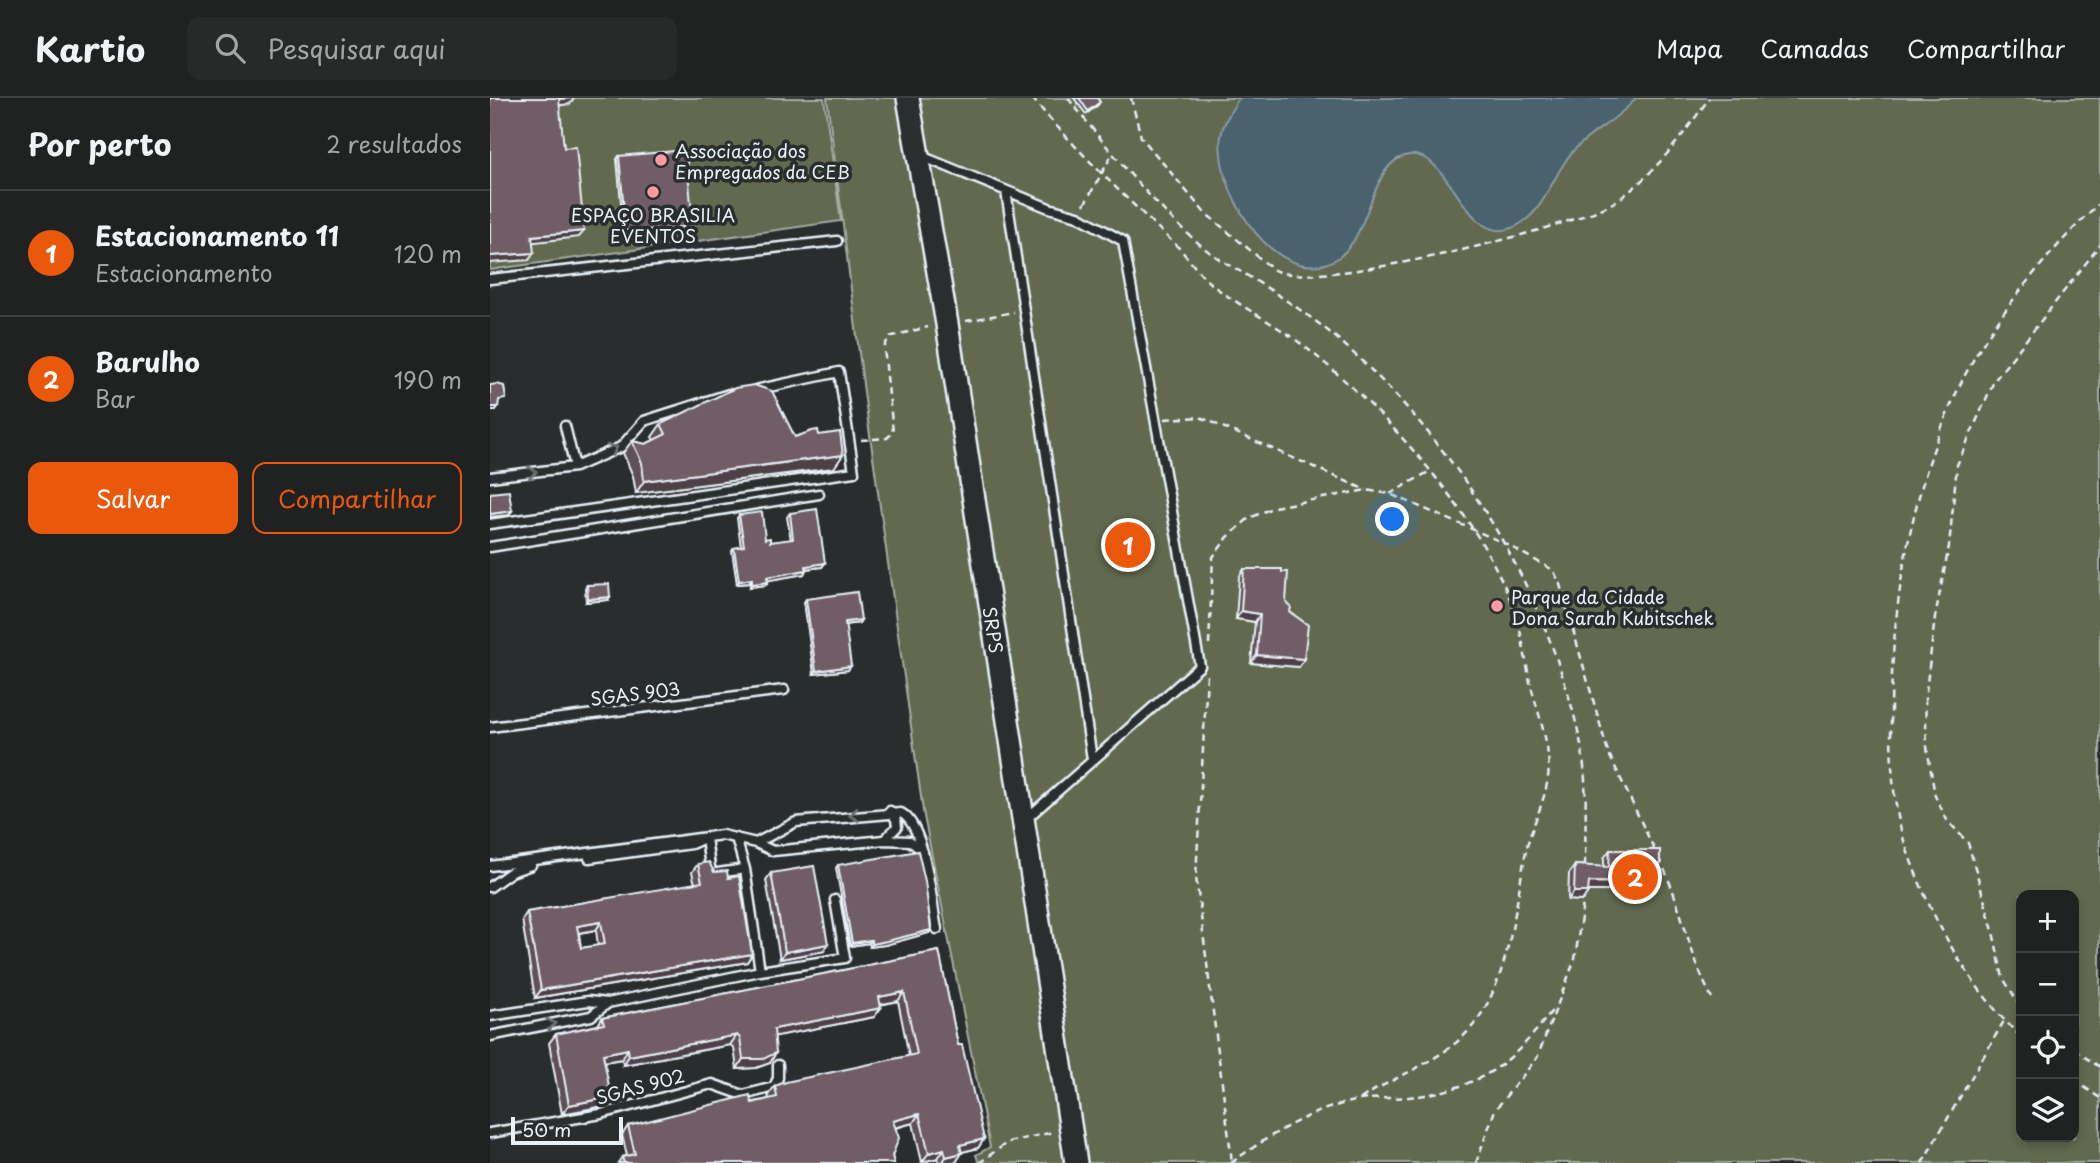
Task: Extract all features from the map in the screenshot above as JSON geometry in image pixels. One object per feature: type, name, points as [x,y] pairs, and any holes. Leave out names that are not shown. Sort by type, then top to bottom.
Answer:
[{"type":"main road","name":"SRPS","points":[[908,98],[947,324],[1076,1163]]},
{"type":"lane","points":[[917,154],[1006,191],[1078,216],[1123,241],[1200,666],[1022,823]]},
{"type":"lane","points":[[1006,191],[1092,759]]},
{"type":"lane","points":[[490,279],[837,242]]},
{"type":"lane","points":[[490,477],[575,467],[621,447],[644,421],[713,397],[839,372],[853,471],[490,524]]},
{"type":"lane","points":[[565,426],[575,467]]},
{"type":"lane","points":[[490,547],[819,494]]},
{"type":"lane","name":"SGAS 903","points":[[490,727],[784,690]]},
{"type":"lane","points":[[884,840],[897,827],[896,819],[890,811]]},
{"type":"lane","points":[[756,843],[796,822],[890,811],[901,813],[910,819],[919,835],[937,929]]},
{"type":"lane","points":[[490,866],[722,835],[756,843],[773,851],[884,840],[910,841],[921,850]]},
{"type":"lane","points":[[705,838],[711,874],[745,869]]},
{"type":"lane","points":[[490,887],[523,867],[691,844],[705,838]]},
{"type":"lane","points":[[736,838],[745,869],[760,971]]},
{"type":"lane","points":[[490,1016],[588,1001],[608,1003],[760,971],[845,958],[835,900]]},
{"type":"lane","points":[[490,1036],[591,1016],[608,1003]]},
{"type":"lane","name":"SGAS 902","points":[[490,1133],[601,1114],[712,1084],[743,1095],[760,1092],[774,1087],[778,1078],[778,1066]]},
{"type":"path","points":[[1032,98],[1187,256],[1208,282],[1295,339],[1354,386],[1430,471],[1475,532],[1513,607],[1544,736],[1549,774],[1538,820],[1527,848],[1520,897],[1506,957],[1483,1009],[1461,1039],[1434,1059],[1380,1086],[1359,1100]]},
{"type":"path","points":[[1068,98],[1113,153],[1204,248],[1275,293],[1337,339],[1403,400],[1456,467],[1504,542],[1534,602],[1557,659],[1579,734],[1585,809],[1585,872]]},
{"type":"path","points":[[1131,98],[1142,137],[1204,212],[1284,276],[1350,273],[1477,246],[1611,205],[1632,189],[1686,131],[1709,98]]},
{"type":"path","points":[[1078,216],[1113,153]]},
{"type":"path","points":[[2016,1032],[1976,989],[1933,912],[1905,843],[1891,763],[1891,674],[1897,609],[1907,548],[1922,485],[1962,381],[2017,294],[2100,203]]},
{"type":"path","points":[[2016,999],[2003,978],[1992,927],[1968,843],[1947,820],[1935,796],[1927,747],[1927,688],[1935,617],[1949,546],[1957,465],[1994,381],[2100,246]]},
{"type":"path","points":[[849,441],[887,438],[893,432],[884,348],[889,337],[898,332],[1024,311]]},
{"type":"path","points":[[1156,421],[1200,417],[1366,490],[1390,494],[1504,542],[1553,570],[1559,581],[1608,752],[1673,886],[1692,954],[1712,998]]},
{"type":"path","points":[[1390,494],[1430,471]]},
{"type":"path","points":[[1208,654],[1213,557],[1228,537],[1248,519],[1274,507],[1366,490]]},
{"type":"path","points":[[1207,668],[1196,877],[1232,1163],[1294,1121],[1359,1100],[1423,1096],[1474,1083],[1522,1050],[1557,1004]]},
{"type":"path","points":[[1476,1163],[1495,1110],[1537,1058],[1575,959],[1584,892]]},
{"type":"path","points":[[1922,1163],[2004,1021]]},
{"type":"path","points":[[2079,1053],[2100,1067]]},
{"type":"path","points":[[2079,1083],[2100,1098]]},
{"type":"path","points":[[979,1163],[1008,1142],[1071,1130]]},
{"type":"green space","name":"Associação dos Empregados da CEB","points":[[490,98],[824,98],[841,221],[490,270]]},
{"type":"green space","name":"Parque da Cidade Dona Sarah Kubitschek","points":[[827,98],[2100,98],[2100,1163],[979,1163],[976,1155],[990,1147],[923,811],[865,400]]},
{"type":"water","points":[[1239,98],[1636,98],[1575,149],[1538,207],[1523,222],[1504,230],[1488,227],[1474,216],[1438,168],[1424,158],[1409,155],[1395,161],[1384,173],[1362,225],[1341,256],[1325,264],[1304,265],[1283,257],[1265,243],[1249,224],[1226,178],[1221,156],[1221,136]]},
{"type":"building","points":[[490,98],[567,98],[559,99],[564,148],[576,147],[584,231],[532,236],[534,253],[490,256]]},
{"type":"building","points":[[1079,98],[1097,98],[1100,102],[1088,111]]},
{"type":"building","name":"ESPAÇO BRASILIA EVENTOS","points":[[686,150],[693,226],[626,232],[619,156]]},
{"type":"building","points":[[490,385],[504,386],[506,399],[499,400],[498,407],[490,407]]},
{"type":"building","points":[[754,385],[772,391],[795,437],[818,430],[819,435],[840,432],[843,455],[644,481],[642,463],[632,441],[646,444],[666,434],[661,424],[735,388]]},
{"type":"building","points":[[509,491],[512,511],[490,514],[490,493]]},
{"type":"building","points":[[817,509],[825,563],[806,566],[806,570],[767,577],[768,582],[752,584],[752,579],[739,581],[734,548],[744,546],[739,515],[762,512],[765,539],[770,538],[770,542],[793,539],[790,513]]},
{"type":"building","points":[[1244,569],[1282,569],[1282,572],[1288,572],[1286,602],[1291,607],[1290,612],[1308,625],[1304,659],[1257,655],[1260,614],[1241,611]]},
{"type":"building","points":[[609,584],[610,597],[588,599],[587,585]]},
{"type":"building","points":[[857,592],[861,620],[845,622],[851,666],[816,671],[806,599]]},
{"type":"building","points":[[1610,850],[1660,850],[1660,883],[1589,882],[1588,892],[1574,892],[1575,865],[1609,867]]},
{"type":"building","points":[[918,851],[931,930],[872,944],[871,940],[852,943],[838,865]]},
{"type":"building","points":[[709,862],[714,872],[727,871],[728,878],[739,876],[752,954],[541,990],[527,912],[702,882],[698,864]],"holes":[[[601,922],[605,944],[581,948],[577,926]]]},
{"type":"building","points":[[814,866],[828,944],[785,952],[771,873]]},
{"type":"building","points":[[939,951],[958,1045],[962,1045],[984,1139],[960,1145],[962,1153],[946,1157],[944,1149],[929,1153],[919,1114],[893,1121],[899,1138],[892,1156],[894,1163],[624,1163],[622,1157],[635,1154],[628,1126],[750,1095],[752,1103],[777,1097],[775,1086],[786,1082],[917,1054],[904,992],[879,997],[881,1008],[774,1029],[776,1053],[763,1059],[743,1059],[740,1038],[737,1035],[629,1056],[628,1049],[603,1054],[611,1097],[569,1105],[556,1034],[604,1024],[602,1018]]},
{"type":"place","name":"Associação dos Empregados da CEB","points":[[661,160]]},
{"type":"place","name":"ESPAÇO BRASILIA EVENTOS","points":[[653,192]]},
{"type":"place","name":"Estacionamento 11","points":[[1128,545]]},
{"type":"place","name":"Parque da Cidade Dona Sarah Kubitschek","points":[[1497,606]]},
{"type":"place","name":"Barulho","points":[[1635,877]]}]
